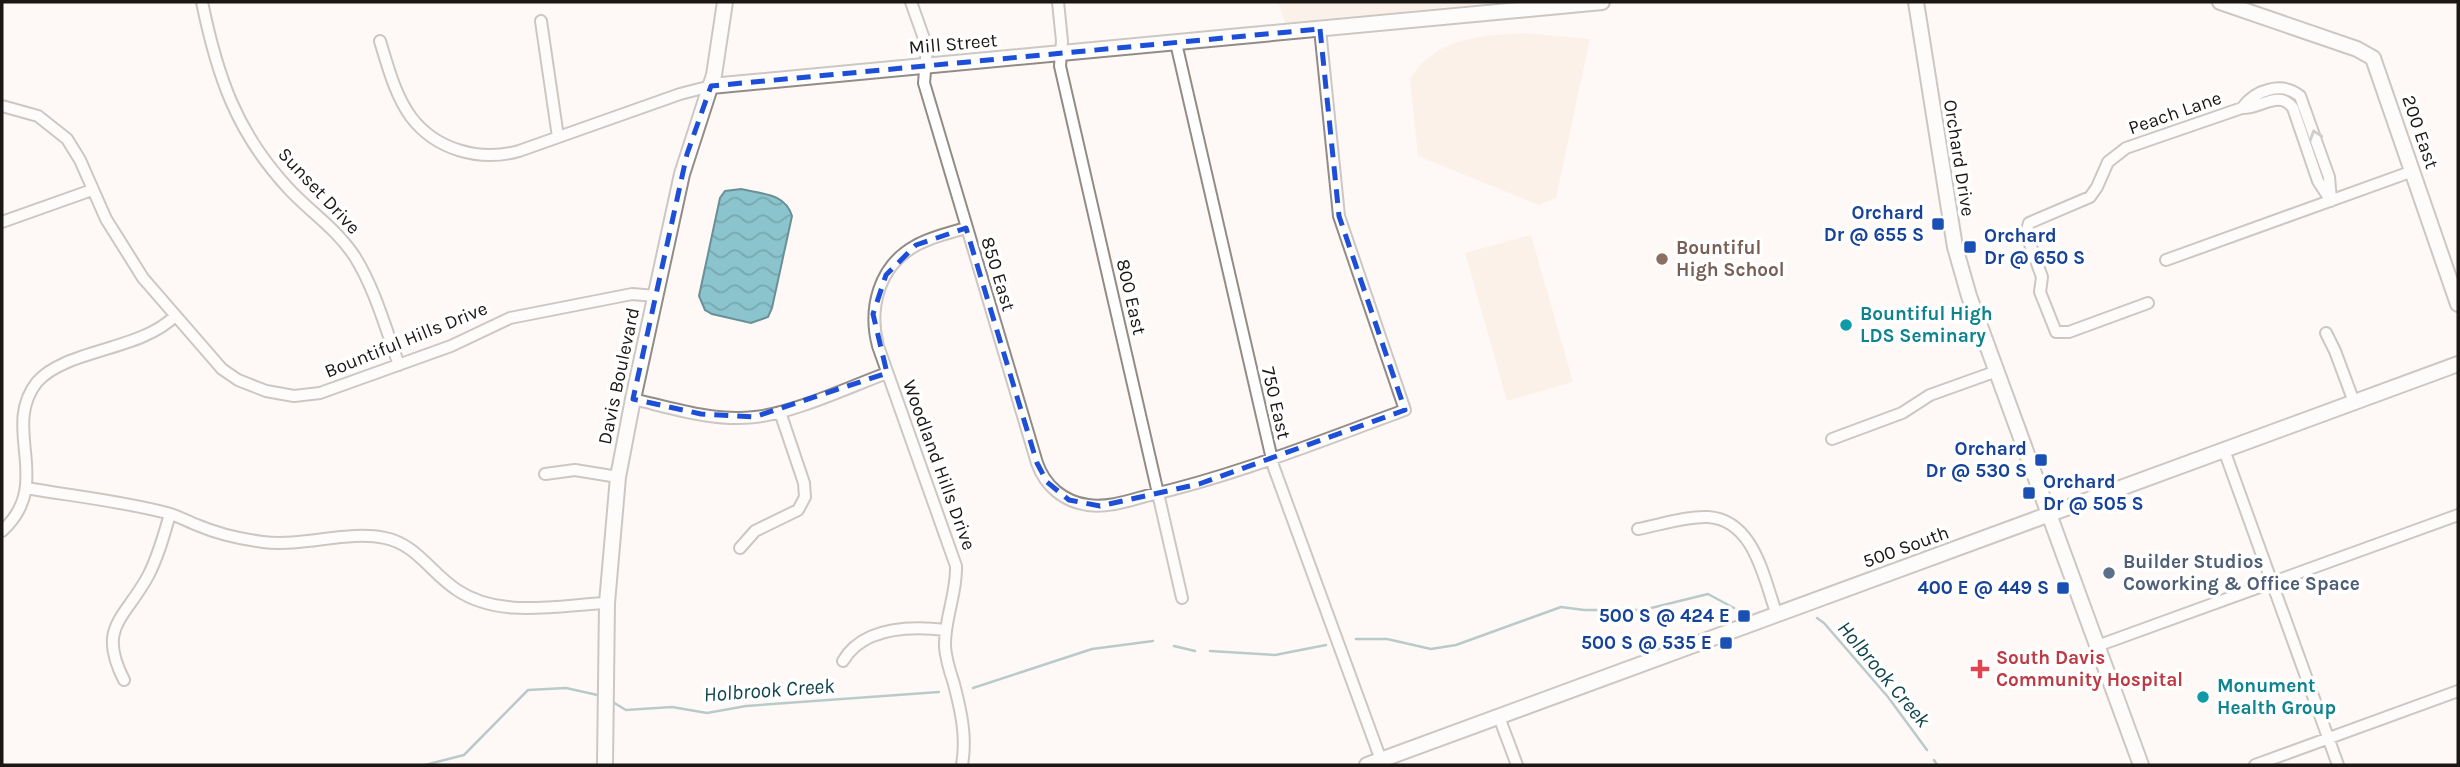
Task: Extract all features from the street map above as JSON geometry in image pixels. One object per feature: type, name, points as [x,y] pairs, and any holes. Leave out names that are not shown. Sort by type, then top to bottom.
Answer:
[{"type":"street","name":"Sunset Drive","points":[[202,2],[215,60],[237,117],[285,185],[334,230],[355,257],[368,283],[399,365]]},
{"type":"street","name":"Davis Boulevard","points":[[605,765],[607,603],[618,477],[687,155],[711,86],[725,2]]},
{"type":"street","name":"850 East","points":[[911,2],[927,47],[924,83],[1043,477],[1052,488],[1069,500],[1089,506],[1110,505],[1158,494]]},
{"type":"street","name":"800 East","points":[[1058,2],[1062,41],[1060,66],[1182,598]]},
{"type":"street","name":"Mill Street","points":[[380,41],[404,105],[420,127],[444,144],[470,153],[497,156],[711,86],[1602,2]]},
{"type":"street","name":"Orchard Drive","points":[[1916,2],[1955,247],[1969,296],[2141,765]]},
{"type":"street","name":"200 East","points":[[2220,2],[2370,55],[2378,66],[2458,303]]},
{"type":"street","points":[[541,21],[558,137]]},
{"type":"street","points":[[1158,494],[1210,481],[1405,410],[1339,216],[1320,29]]},
{"type":"street","name":"750 East","points":[[1176,43],[1271,459],[1374,763]]},
{"type":"street","name":"Peach Lane","points":[[2148,303],[2069,332],[2056,332],[2040,292],[2042,277],[2026,233],[2027,226],[2090,197],[2108,162],[2126,148],[2242,108],[2250,109],[2278,99],[2289,102],[2293,108],[2318,181],[2331,201]]},
{"type":"street","name":"Bountiful Hills Drive","points":[[2,106],[38,116],[61,133],[77,153],[92,190],[124,251],[176,316],[222,369],[247,385],[276,394],[294,396],[320,393],[451,346],[502,321],[519,316],[632,294],[656,296]]},
{"type":"street","points":[[2166,260],[2413,171]]},
{"type":"street","points":[[2,222],[92,190]]},
{"type":"street","name":"Woodland Hills Drive","points":[[962,765],[964,732],[947,661],[946,630],[956,584],[954,558],[887,373],[875,335],[873,314],[878,293],[896,261],[916,245],[966,228]]},
{"type":"street","points":[[2,531],[16,515],[26,488],[22,415],[39,380],[64,365],[158,331],[176,316]]},
{"type":"street","points":[[2326,333],[2354,402]]},
{"type":"street","name":"500 South","points":[[1374,763],[2458,364]]},
{"type":"street","points":[[1832,439],[1902,413],[1930,395],[1997,371]]},
{"type":"street","points":[[633,399],[721,417],[754,417],[779,412],[887,373]]},
{"type":"street","points":[[740,548],[755,531],[792,515],[805,497],[804,483],[779,412]]},
{"type":"street","points":[[2224,450],[2338,765]]},
{"type":"street","points":[[545,474],[575,470],[618,477]]},
{"type":"street","points":[[26,488],[170,514],[218,532],[266,542],[301,543],[372,536],[394,540],[412,549],[437,575],[465,595],[498,606],[522,608],[607,603]]},
{"type":"street","points":[[124,680],[113,657],[114,634],[119,620],[150,573],[170,514]]},
{"type":"street","points":[[2097,646],[2458,515]]},
{"type":"street","points":[[1637,529],[1707,517],[1722,520],[1735,527],[1750,544],[1777,615]]},
{"type":"street","points":[[843,661],[856,646],[895,630],[946,630]]},
{"type":"street","points":[[2255,765],[2458,691]]},
{"type":"street","points":[[1499,717],[1517,765]]},
{"type":"highlighted area","points":[[1320,29],[1339,216],[1405,410],[1199,484],[1100,506],[1069,500],[1047,482],[1037,463],[966,228],[916,245],[886,275],[873,314],[887,373],[754,417],[701,414],[633,399],[687,154],[711,86]]},
{"type":"shaded area","points":[[1278,2],[1500,2],[1285,23]]},
{"type":"shaded area","points":[[1526,33],[1590,39],[1556,198],[1539,205],[1418,156],[1410,80],[1432,55],[1446,47],[1477,37]]},
{"type":"shaded area","points":[[1531,235],[1573,382],[1507,401],[1465,253]]},
{"type":"water","points":[[741,189],[778,199],[789,208],[792,216],[772,308],[768,317],[751,323],[712,314],[705,310],[699,296],[720,198],[725,191]]},
{"type":"waterway","name":"Holbrook Creek","points":[[1356,639],[1387,639],[1431,649],[1456,645],[1561,607],[1584,610],[1643,610],[1708,594],[1734,608]]},
{"type":"waterway","name":"Holbrook Creek","points":[[1817,618],[1888,697],[1927,750]]},
{"type":"waterway","name":"Holbrook Creek","points":[[973,688],[1092,649],[1153,641]]},
{"type":"waterway","name":"Holbrook Creek","points":[[1210,651],[1275,655],[1326,645]]},
{"type":"waterway","points":[[1174,646],[1195,651]]},
{"type":"waterway","name":"Holbrook Creek","points":[[425,765],[464,755],[528,690],[566,688],[602,696]]},
{"type":"waterway","name":"Holbrook Creek","points":[[611,701],[626,710],[672,707],[707,713],[746,706],[939,692]]},
{"type":"waterway","name":"Holbrook Creek","points":[[1934,760],[1937,765]]},
{"type":"place","name":"Orchard Dr @ 655 S","points":[[1938,224]]},
{"type":"place","name":"Orchard Dr @ 650 S","points":[[1970,247]]},
{"type":"place","name":"Bountiful High School","points":[[1662,259]]},
{"type":"place","name":"Bountiful High LDS Seminary","points":[[1846,325]]},
{"type":"place","name":"Orchard Dr @ 530 S","points":[[2041,460]]},
{"type":"place","name":"Orchard Dr @ 505 S","points":[[2029,493]]},
{"type":"place","name":"Builder Studios Coworking & Office Space","points":[[2109,573]]},
{"type":"place","name":"400 E @ 449 S","points":[[2063,588]]},
{"type":"place","name":"500 S @ 424 E","points":[[1744,616]]},
{"type":"place","name":"500 S @ 535 E","points":[[1726,643]]},
{"type":"place","name":"South Davis Community Hospital","points":[[1980,669]]},
{"type":"place","name":"Monument Health Group","points":[[2203,697]]}]
